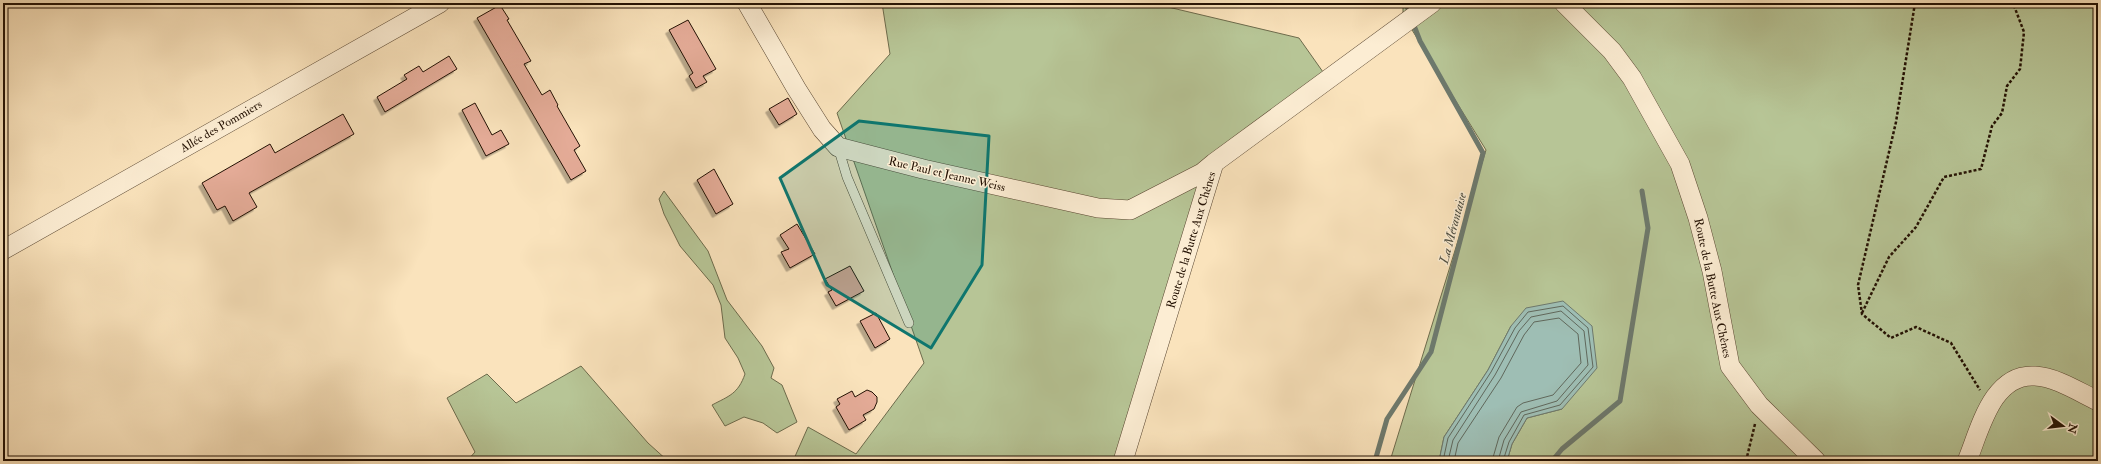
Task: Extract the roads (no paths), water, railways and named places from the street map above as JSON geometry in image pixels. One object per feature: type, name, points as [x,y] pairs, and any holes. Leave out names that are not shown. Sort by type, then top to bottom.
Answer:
[{"type":"street","name":"Allée des Pommiers","points":[[3,250],[440,3]]},
{"type":"street","points":[[747,3],[796,88],[822,129],[838,147]]},
{"type":"street","name":"Route de la Butte Aux Chênes","points":[[1564,3],[1612,51],[1632,78],[1680,164],[1698,218],[1712,271],[1730,366],[1759,405],[1816,461]]},
{"type":"street","name":"Route de la Butte Aux Chênes","points":[[1123,461],[1214,163],[1419,12]]},
{"type":"street","name":"Rue Paul et Jeanne Weiss","points":[[838,147],[923,169],[1098,208],[1130,210],[1202,173],[1214,163]]},
{"type":"street","points":[[1967,461],[1990,406],[2004,386],[2018,378],[2035,376],[2052,380],[2098,401]]},
{"type":"lane","points":[[838,147],[847,177],[909,323]]},
{"type":"water","points":[[1563,301],[1592,326],[1597,368],[1562,409],[1527,418],[1512,444],[1507,461],[1439,461],[1444,437],[1488,370],[1511,326],[1526,308]]},
{"type":"waterway","name":"La Mérantaise","points":[[1406,3],[1410,15]]},
{"type":"waterway","name":"La Mérantaise","points":[[1375,461],[1387,419],[1431,352],[1483,153],[1420,41],[1413,23]]},
{"type":"waterway","points":[[1552,461],[1562,449],[1620,401],[1648,228],[1642,191]]}]
